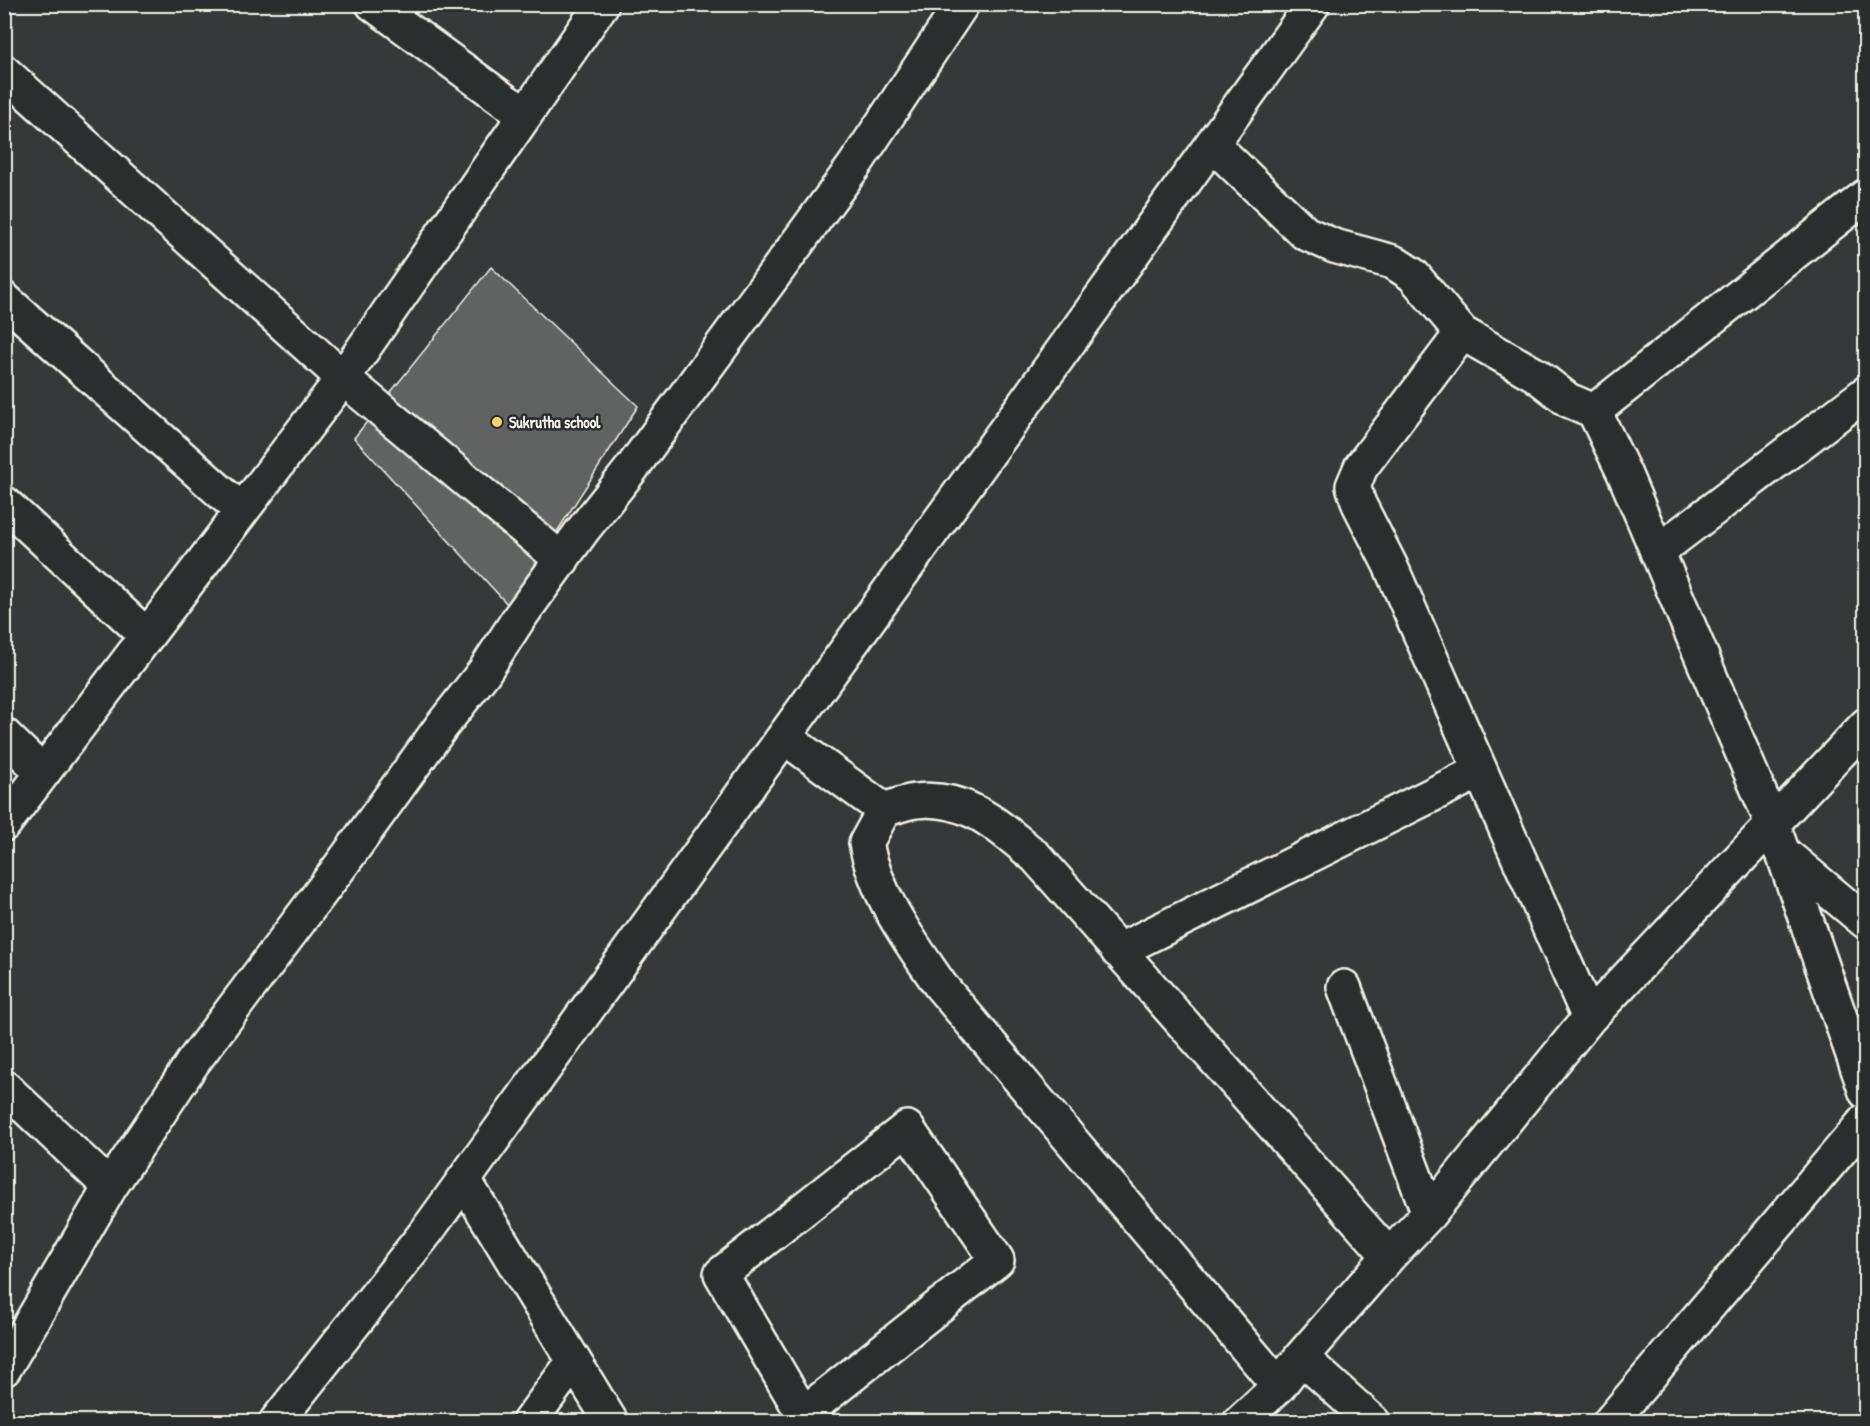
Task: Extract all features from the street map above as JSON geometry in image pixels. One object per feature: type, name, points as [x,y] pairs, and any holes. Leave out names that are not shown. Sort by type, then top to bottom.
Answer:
[{"type":"street","points":[[373,4],[526,114]]},
{"type":"street","points":[[4,824],[343,378],[602,4]]},
{"type":"street","points":[[4,1369],[110,1187],[193,1062],[484,672],[519,618],[646,450],[854,166],[962,4]]},
{"type":"street","points":[[276,1422],[427,1231],[1313,4]]},
{"type":"street","points":[[4,72],[343,378],[562,560]]},
{"type":"street","points":[[1212,144],[1305,233],[1334,246],[1394,262],[1413,275],[1462,333],[1536,375],[1568,400],[1594,411],[1624,472],[1776,837],[1866,1092]]},
{"type":"street","points":[[1594,411],[1866,196]]},
{"type":"street","points":[[4,299],[242,511]]},
{"type":"street","points":[[1462,333],[1361,467],[1353,486],[1359,504],[1390,566],[1589,1018]]},
{"type":"street","points":[[1657,552],[1866,393]]},
{"type":"street","points":[[4,503],[147,636]]},
{"type":"street","points":[[1240,1422],[1279,1386],[1301,1357],[1389,1256],[1429,1214],[1589,1018],[1776,837],[1866,725]]},
{"type":"street","points":[[4,735],[43,772]]},
{"type":"street","points":[[784,737],[884,810]]},
{"type":"street","points":[[1118,951],[1480,771]]},
{"type":"street","points":[[1279,1386],[934,977],[899,922],[870,866],[866,843],[884,810],[916,801],[955,802],[981,814],[1036,857],[1389,1256]]},
{"type":"street","points":[[1776,837],[1866,922]]},
{"type":"street","points":[[1344,987],[1429,1214]]},
{"type":"street","points":[[4,1087],[110,1187]]},
{"type":"street","points":[[1610,1422],[1866,1120]]},
{"type":"street","points":[[908,1128],[997,1260],[806,1418],[721,1274],[908,1128]]},
{"type":"street","points":[[464,1180],[611,1422]]},
{"type":"street","points":[[1301,1357],[1373,1422]]},
{"type":"street","points":[[529,1422],[574,1361]]},
{"type":"building","name":"Sukrutha school","points":[[491,267],[638,406],[509,606],[354,438]]},
{"type":"place","name":"Sukrutha school","points":[[497,422]]}]
